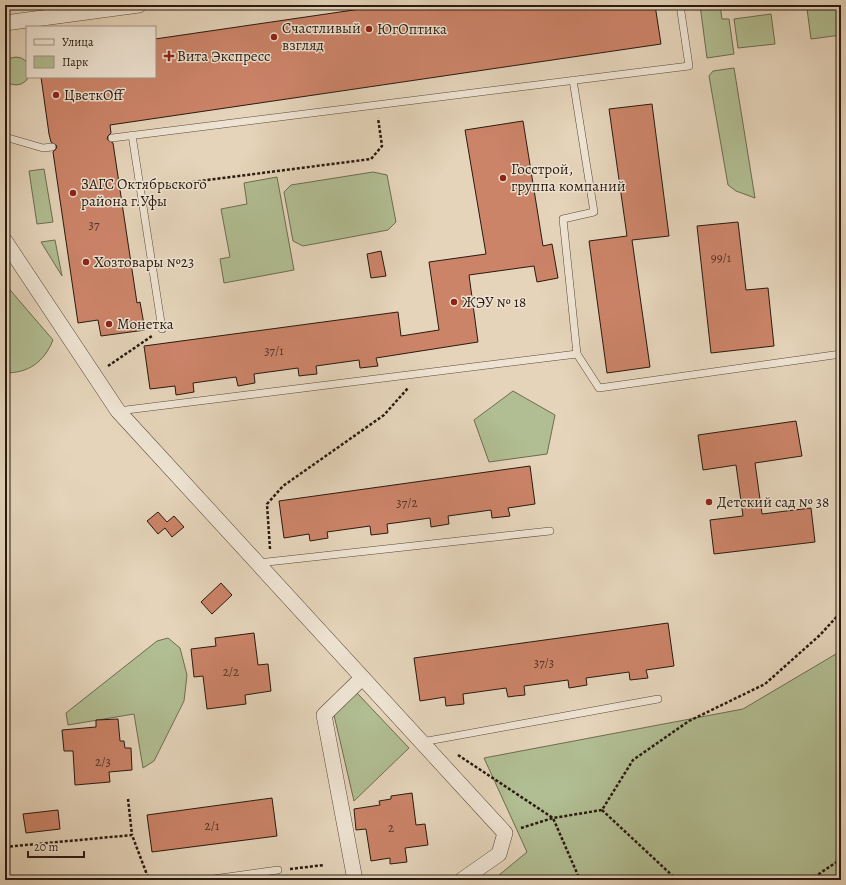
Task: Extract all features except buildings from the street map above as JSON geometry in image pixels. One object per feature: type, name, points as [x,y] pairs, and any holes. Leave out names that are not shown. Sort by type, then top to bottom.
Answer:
[{"type":"street","points":[[5,23],[139,5]]},
{"type":"street","points":[[5,241],[118,411],[264,562],[362,678],[505,833],[499,854],[462,880]]},
{"type":"street","points":[[355,880],[324,715],[362,678]]},
{"type":"lane","points":[[112,138],[690,66],[680,5]]},
{"type":"lane","points":[[573,80],[594,212],[563,219],[578,354],[599,388],[841,354]]},
{"type":"lane","points":[[132,135],[162,329]]},
{"type":"lane","points":[[5,137],[43,148],[52,147]]},
{"type":"lane","points":[[118,411],[578,354]]},
{"type":"lane","points":[[264,562],[550,531]]},
{"type":"lane","points":[[421,742],[658,699]]},
{"type":"lane","points":[[206,880],[278,870]]},
{"type":"path","points":[[140,189],[371,159],[382,146],[376,105]]},
{"type":"path","points":[[104,368],[162,329]]},
{"type":"path","points":[[264,562],[267,504],[283,486],[384,415],[420,374]]},
{"type":"path","points":[[505,833],[553,818],[602,810],[633,760],[689,721],[765,684],[820,635],[841,612]]},
{"type":"path","points":[[459,755],[553,818],[580,880]]},
{"type":"path","points":[[128,799],[132,835],[149,880]]},
{"type":"path","points":[[602,810],[677,880]]},
{"type":"path","points":[[5,847],[132,835]]},
{"type":"path","points":[[810,880],[841,859]]},
{"type":"path","points":[[278,870],[324,865]]},
{"type":"green space","points":[[700,5],[720,5],[722,19],[729,19],[734,54],[707,58]]},
{"type":"green space","points":[[841,5],[841,35],[811,39],[807,9]]},
{"type":"green space","points":[[771,14],[775,44],[738,48],[734,19]]},
{"type":"green space","points":[[16,57],[26,61],[26,81],[16,85],[6,81],[2,71],[6,61]]},
{"type":"green space","points":[[734,68],[755,198],[736,191],[728,185],[709,76],[713,71]]},
{"type":"green space","points":[[44,169],[53,222],[37,224],[29,171]]},
{"type":"green space","points":[[373,172],[387,175],[396,222],[388,230],[303,246],[293,241],[284,192],[291,185]]},
{"type":"green space","points":[[277,177],[294,270],[224,283],[220,259],[230,257],[221,209],[247,204],[244,183]]},
{"type":"green space","points":[[55,240],[62,276],[41,242]]},
{"type":"green space","points":[[5,284],[53,340],[45,354],[35,365],[21,371],[5,373]]},
{"type":"green space","points":[[513,391],[555,415],[547,454],[489,462],[474,420]]},
{"type":"green space","points":[[168,638],[180,648],[187,675],[184,701],[154,761],[143,768],[134,714],[68,725],[66,713],[157,641]]},
{"type":"green space","points":[[841,651],[841,880],[493,880],[527,852],[484,758],[743,709]]},
{"type":"green space","points":[[357,693],[409,748],[354,801],[334,715]]},
{"type":"place","name":"ЮгОптика","points":[[369,29]]},
{"type":"place","name":"Счастливый взгляд","points":[[274,37]]},
{"type":"place","name":"Вита Экспресс","points":[[169,56]]},
{"type":"place","name":"ЦветкOff","points":[[56,95]]},
{"type":"place","name":"Госстрой, группа компаний","points":[[503,178]]},
{"type":"place","name":"ЗАГС Октябрьского района г.Уфы","points":[[73,193]]},
{"type":"place","name":"Хозтовары №23","points":[[86,262]]},
{"type":"place","name":"ЖЭУ № 18","points":[[454,302]]},
{"type":"place","name":"Монетка","points":[[109,324]]},
{"type":"place","name":"Детский сад № 38","points":[[709,502]]}]
